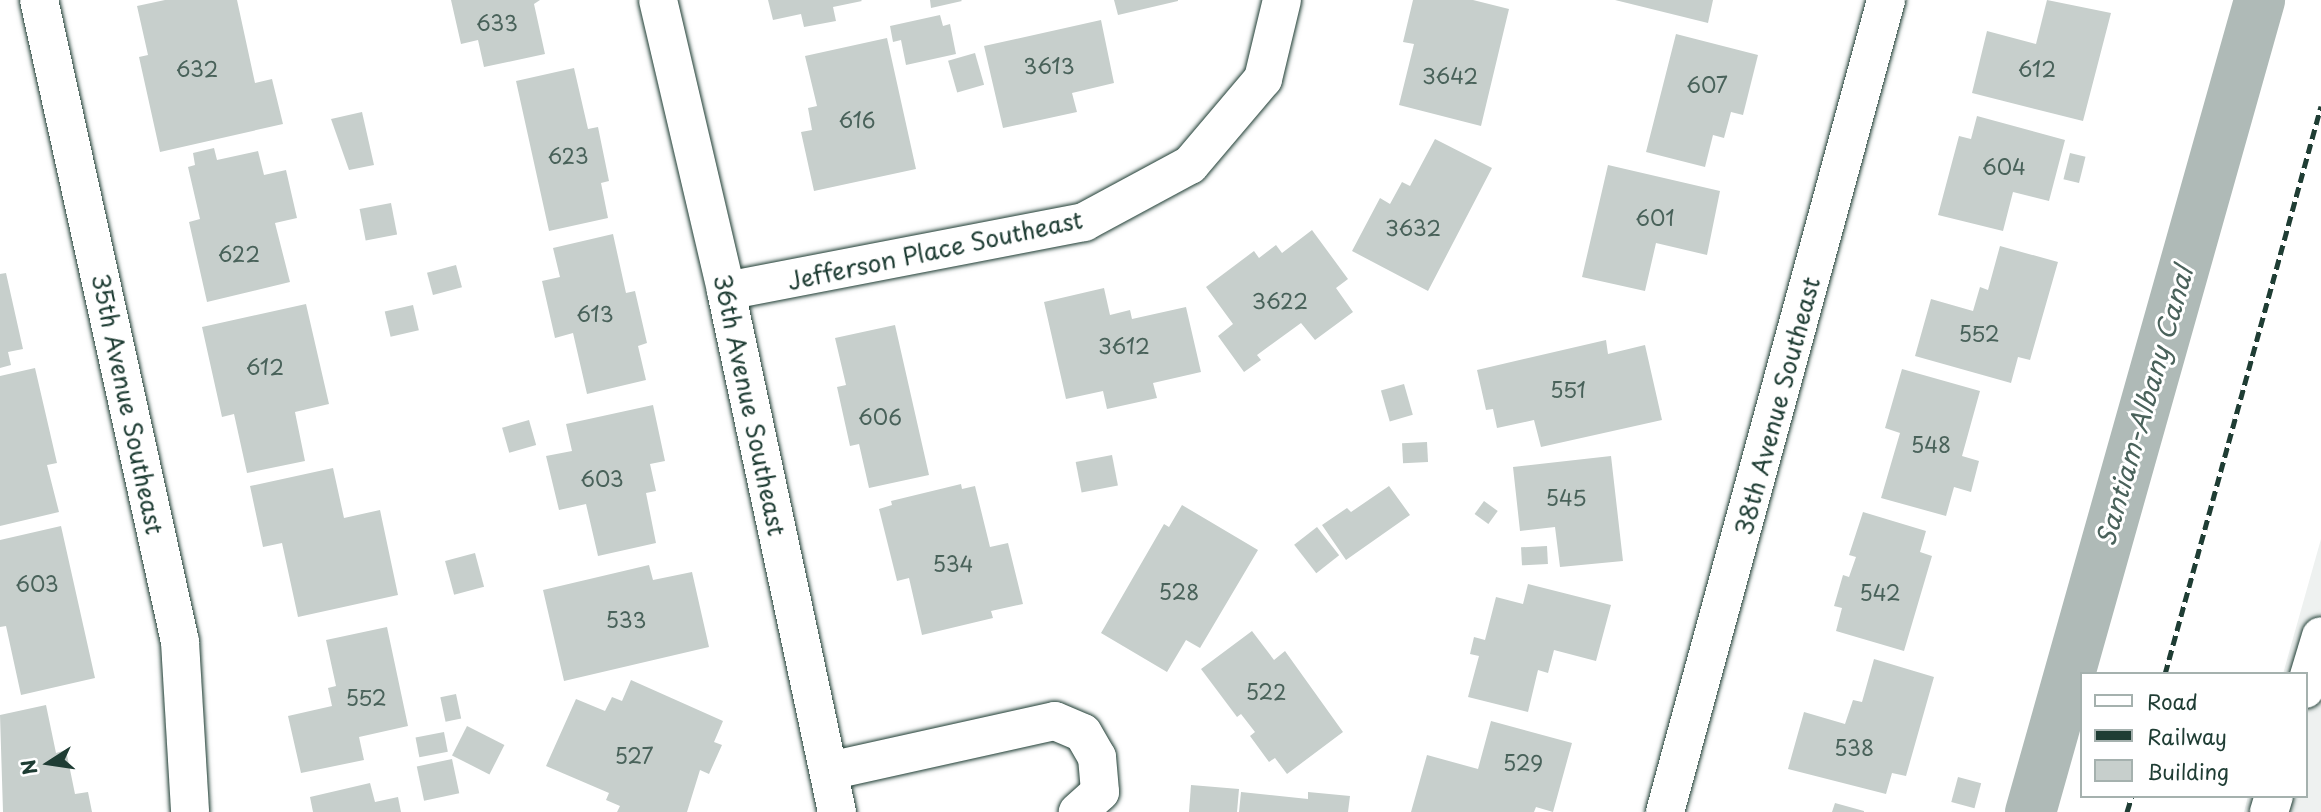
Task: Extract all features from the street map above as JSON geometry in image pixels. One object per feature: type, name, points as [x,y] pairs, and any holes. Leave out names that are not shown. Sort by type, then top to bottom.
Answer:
[{"type":"street","name":"35th Avenue Southeast","points":[[39,0],[180,642],[190,812]]},
{"type":"street","name":"36th Avenue Southeast","points":[[658,0],[726,291],[837,812]]},
{"type":"street","name":"Jefferson Place Southeast","points":[[726,291],[1084,222],[1190,165],[1263,79],[1282,0]]},
{"type":"street","name":"38th Avenue Southeast","points":[[1665,812],[1886,0]]},
{"type":"street","points":[[2307,682],[2321,636]]},
{"type":"street","points":[[829,771],[1055,721],[1083,733],[1097,757],[1100,792],[1078,812]]},
{"type":"shaded area","points":[[2321,539],[2321,812],[2244,812],[2248,798],[2307,798],[2307,672],[2284,672]]},
{"type":"building","points":[[165,0],[237,0],[255,83],[272,79],[283,124],[160,152],[139,57],[148,55],[137,6]]},
{"type":"building","points":[[451,0],[540,0],[534,4],[545,54],[484,67],[478,40],[461,44]]},
{"type":"building","points":[[768,0],[862,1],[833,7],[836,21],[804,27],[801,14],[773,20]]},
{"type":"building","points":[[930,0],[961,0],[962,1],[931,8]]},
{"type":"building","points":[[1114,0],[1178,0],[1178,1],[1118,15]]},
{"type":"building","points":[[1413,0],[1473,0],[1509,9],[1481,126],[1399,105],[1414,44],[1403,42]]},
{"type":"building","points":[[1615,0],[1713,0],[1708,23]]},
{"type":"building","points":[[2047,0],[2111,13],[2083,121],[1972,93],[1987,31],[2036,44]]},
{"type":"building","points":[[940,15],[943,26],[950,24],[956,54],[906,65],[901,40],[893,42],[890,26]]},
{"type":"building","points":[[1101,20],[1114,83],[1072,93],[1077,112],[1003,128],[984,46]]},
{"type":"building","points":[[1676,34],[1758,55],[1743,115],[1731,112],[1724,138],[1713,135],[1705,167],[1646,152]]},
{"type":"building","points":[[887,38],[916,169],[814,191],[801,132],[812,130],[808,108],[817,106],[805,56]]},
{"type":"building","points":[[975,53],[984,85],[957,92],[948,61]]},
{"type":"building","points":[[574,68],[588,129],[598,127],[609,181],[601,183],[608,218],[549,231],[516,81]]},
{"type":"building","points":[[362,112],[374,165],[349,170],[331,119]]},
{"type":"building","points":[[1977,116],[2065,140],[2049,201],[2013,192],[2003,231],[1938,215],[1959,136],[1971,139]]},
{"type":"building","points":[[1435,139],[1492,168],[1428,291],[1352,251],[1380,198],[1390,204],[1402,182],[1410,186]]},
{"type":"building","points":[[214,148],[217,160],[258,151],[264,175],[286,170],[297,218],[275,223],[290,282],[207,302],[189,222],[200,219],[188,167],[195,165],[193,153]]},
{"type":"building","points":[[2070,153],[2086,157],[2079,183],[2063,179]]},
{"type":"building","points":[[1608,165],[1720,191],[1707,255],[1656,243],[1645,291],[1582,277]]},
{"type":"building","points":[[391,203],[397,234],[366,241],[360,209]]},
{"type":"building","points":[[1312,230],[1348,279],[1336,288],[1353,312],[1315,340],[1301,323],[1257,355],[1261,360],[1244,372],[1218,336],[1233,324],[1206,287],[1254,251],[1259,258],[1276,245],[1282,253]]},
{"type":"building","points":[[613,234],[626,293],[635,291],[647,343],[638,346],[646,380],[587,394],[573,333],[555,338],[542,281],[560,277],[553,248]]},
{"type":"building","points":[[2000,246],[2058,262],[2030,360],[2018,357],[2011,383],[1915,356],[1931,299],[1973,311],[1980,287],[1988,290]]},
{"type":"building","points":[[456,265],[462,287],[433,295],[427,273]]},
{"type":"building","points":[[6,273],[23,349],[8,352],[11,365],[0,368],[0,274]]},
{"type":"building","points":[[1104,288],[1110,315],[1130,310],[1132,319],[1186,307],[1201,372],[1153,383],[1157,398],[1107,409],[1103,391],[1066,399],[1044,302]]},
{"type":"building","points":[[306,304],[329,404],[295,412],[305,461],[247,473],[234,414],[222,417],[202,327]]},
{"type":"building","points":[[413,305],[419,330],[391,337],[385,312]]},
{"type":"building","points":[[895,325],[929,475],[869,488],[859,444],[850,446],[837,387],[846,385],[835,338]]},
{"type":"building","points":[[1606,340],[1608,354],[1645,345],[1662,420],[1541,447],[1534,420],[1497,428],[1493,409],[1486,410],[1477,370]]},
{"type":"building","points":[[35,368],[57,463],[47,465],[59,512],[0,526],[0,376]]},
{"type":"building","points":[[1902,369],[1980,391],[1962,456],[1979,461],[1971,492],[1954,487],[1946,516],[1881,498],[1900,433],[1885,428]]},
{"type":"building","points":[[1404,384],[1413,415],[1390,421],[1381,391]]},
{"type":"building","points":[[653,405],[665,461],[650,464],[656,491],[646,493],[656,543],[598,556],[586,504],[559,510],[546,456],[572,451],[566,424]]},
{"type":"building","points":[[529,420],[536,445],[509,453],[502,428]]},
{"type":"building","points":[[1427,442],[1428,462],[1403,463],[1402,443]]},
{"type":"building","points":[[1112,455],[1118,485],[1082,492],[1076,462]]},
{"type":"building","points":[[1611,456],[1623,561],[1560,567],[1555,527],[1520,531],[1513,467]]},
{"type":"building","points":[[333,468],[344,518],[380,510],[398,595],[298,617],[282,543],[263,547],[250,486]]},
{"type":"building","points":[[961,484],[962,489],[975,486],[990,547],[1008,543],[1023,604],[991,611],[993,618],[922,635],[909,578],[897,581],[879,509],[892,505],[891,501]]},
{"type":"building","points":[[1389,486],[1410,515],[1346,560],[1322,525],[1347,508],[1351,512]]},
{"type":"building","points":[[1484,501],[1498,511],[1488,524],[1475,514]]},
{"type":"building","points":[[1182,505],[1258,550],[1200,648],[1186,640],[1167,672],[1101,633],[1164,524],[1169,527]]},
{"type":"building","points":[[1863,512],[1926,531],[1920,552],[1932,556],[1904,651],[1836,631],[1842,608],[1834,606],[1843,575],[1849,577],[1856,557],[1849,555]]},
{"type":"building","points":[[61,526],[95,678],[21,695],[6,626],[0,627],[0,540]]},
{"type":"building","points":[[1317,527],[1339,555],[1316,573],[1294,545]]},
{"type":"building","points":[[1547,546],[1548,564],[1522,565],[1521,547]]},
{"type":"building","points":[[475,553],[484,587],[454,595],[445,561]]},
{"type":"building","points":[[649,565],[653,580],[692,572],[709,647],[564,681],[543,590]]},
{"type":"building","points":[[1528,584],[1611,605],[1596,661],[1554,650],[1548,673],[1538,670],[1528,712],[1468,697],[1479,656],[1470,654],[1474,637],[1485,640],[1496,597],[1523,604]]},
{"type":"building","points":[[387,627],[408,726],[359,737],[364,760],[301,773],[288,716],[332,706],[328,688],[336,686],[326,640]]},
{"type":"building","points":[[1252,631],[1274,660],[1285,651],[1343,732],[1287,774],[1275,758],[1269,762],[1250,736],[1255,732],[1241,714],[1237,717],[1201,669]]},
{"type":"building","points":[[1874,659],[1934,677],[1906,776],[1892,773],[1886,794],[1788,769],[1804,712],[1845,724],[1853,700],[1862,702]]},
{"type":"building","points":[[631,680],[723,721],[714,742],[722,745],[709,774],[700,770],[687,812],[617,812],[620,806],[606,800],[609,793],[546,766],[576,699],[605,711],[612,697],[622,701]]},
{"type":"building","points":[[456,694],[461,718],[446,722],[440,697]]},
{"type":"building","points":[[46,705],[56,753],[66,750],[75,794],[88,792],[92,812],[3,812],[0,715]]},
{"type":"building","points":[[1491,721],[1572,743],[1553,812],[1536,807],[1534,812],[1411,812],[1427,755],[1478,769]]},
{"type":"building","points":[[467,726],[504,745],[489,774],[452,755]]},
{"type":"building","points":[[444,732],[448,752],[419,757],[416,738]]},
{"type":"building","points":[[452,759],[459,793],[424,801],[417,766]]},
{"type":"building","points":[[1958,777],[1981,783],[1974,808],[1951,802]]},
{"type":"building","points":[[370,783],[375,802],[398,797],[401,812],[313,812],[310,797]]},
{"type":"building","points":[[1191,785],[1239,789],[1237,812],[1189,812]]},
{"type":"building","points":[[1241,792],[1308,799],[1308,792],[1350,796],[1348,812],[1239,812]]},
{"type":"building","points":[[1835,803],[1864,811],[1864,812],[1832,812]]},
{"type":"waterway","name":"Santiam-Albany Canal","points":[[2030,812],[2259,0]]},
{"type":"railway","points":[[2166,672],[2321,106]]},
{"type":"railway","points":[[2127,812],[2131,798]]}]
